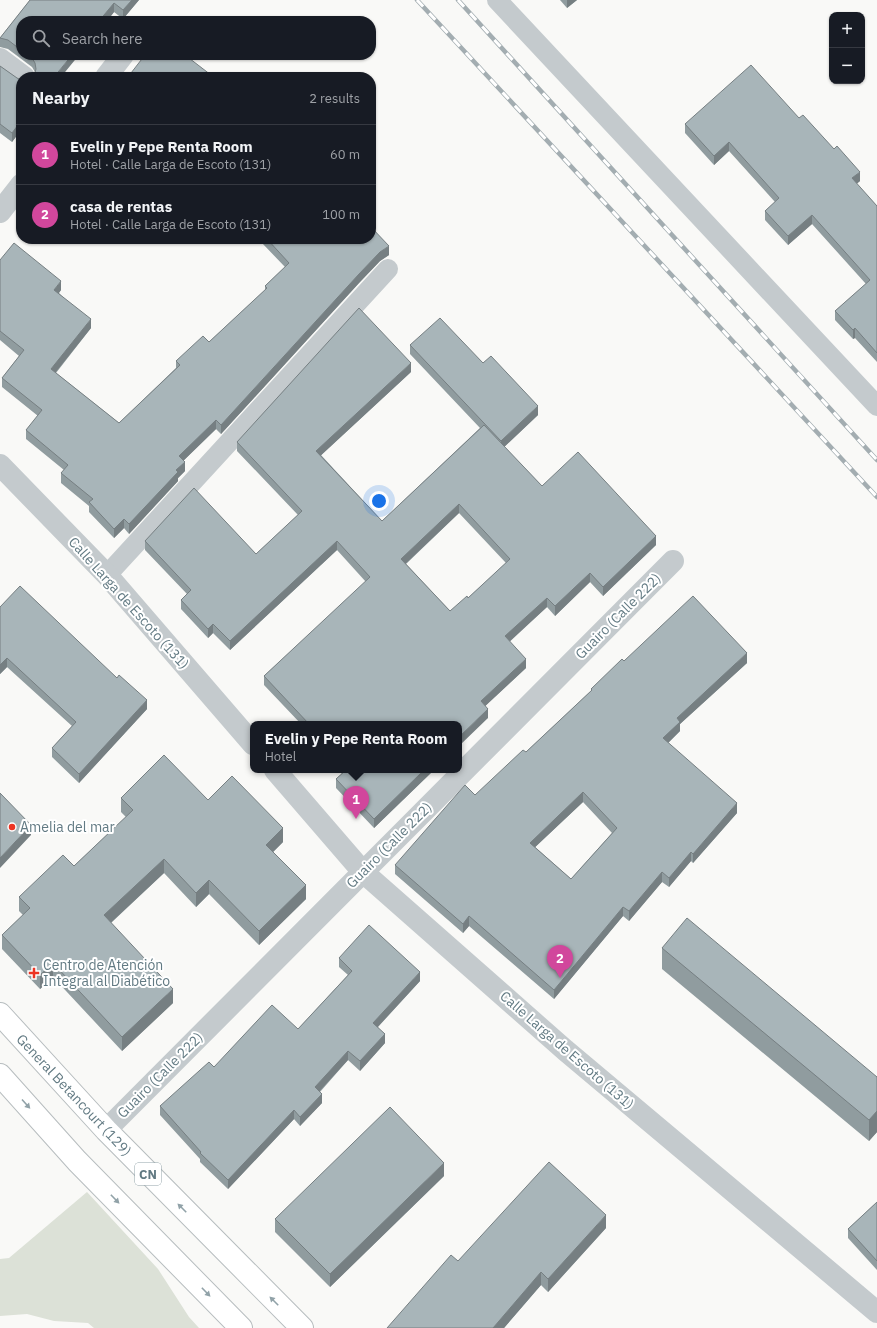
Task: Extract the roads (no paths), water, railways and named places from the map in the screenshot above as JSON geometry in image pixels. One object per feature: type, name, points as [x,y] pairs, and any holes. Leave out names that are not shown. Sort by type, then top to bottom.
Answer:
[{"type":"highway","name":"General Betancourt (129)","points":[[0,1014],[106,1130],[302,1328]]},
{"type":"highway","points":[[0,1075],[78,1160],[241,1328]]},
{"type":"street","points":[[0,59],[17,72]]},
{"type":"street","points":[[110,72],[119,60]]},
{"type":"street","points":[[0,212],[16,191]]},
{"type":"street","name":"Calle Larga de Escoto (131)","points":[[0,465],[107,574],[250,741]]},
{"type":"street","name":"Guairo (Calle 222)","points":[[462,773],[673,561]]},
{"type":"street","name":"Calle Larga de Escoto (131)","points":[[278,773],[363,872],[565,1050],[877,1312]]},
{"type":"street","name":"Guairo (Calle 222)","points":[[106,1130],[462,773]]},
{"type":"lane","points":[[497,0],[877,406]]},
{"type":"lane","points":[[107,574],[388,269]]},
{"type":"railway","points":[[417,0],[877,497]]},
{"type":"railway","points":[[458,0],[877,460]]},
{"type":"place","name":"Evelin y Pepe Renta Room","points":[[356,819]]},
{"type":"place","name":"Amelia del mar","points":[[12,827]]},
{"type":"place","name":"Centro de Atención Integral al Diabético","points":[[34,973]]},
{"type":"place","name":"casa de rentas","points":[[560,978]]}]
